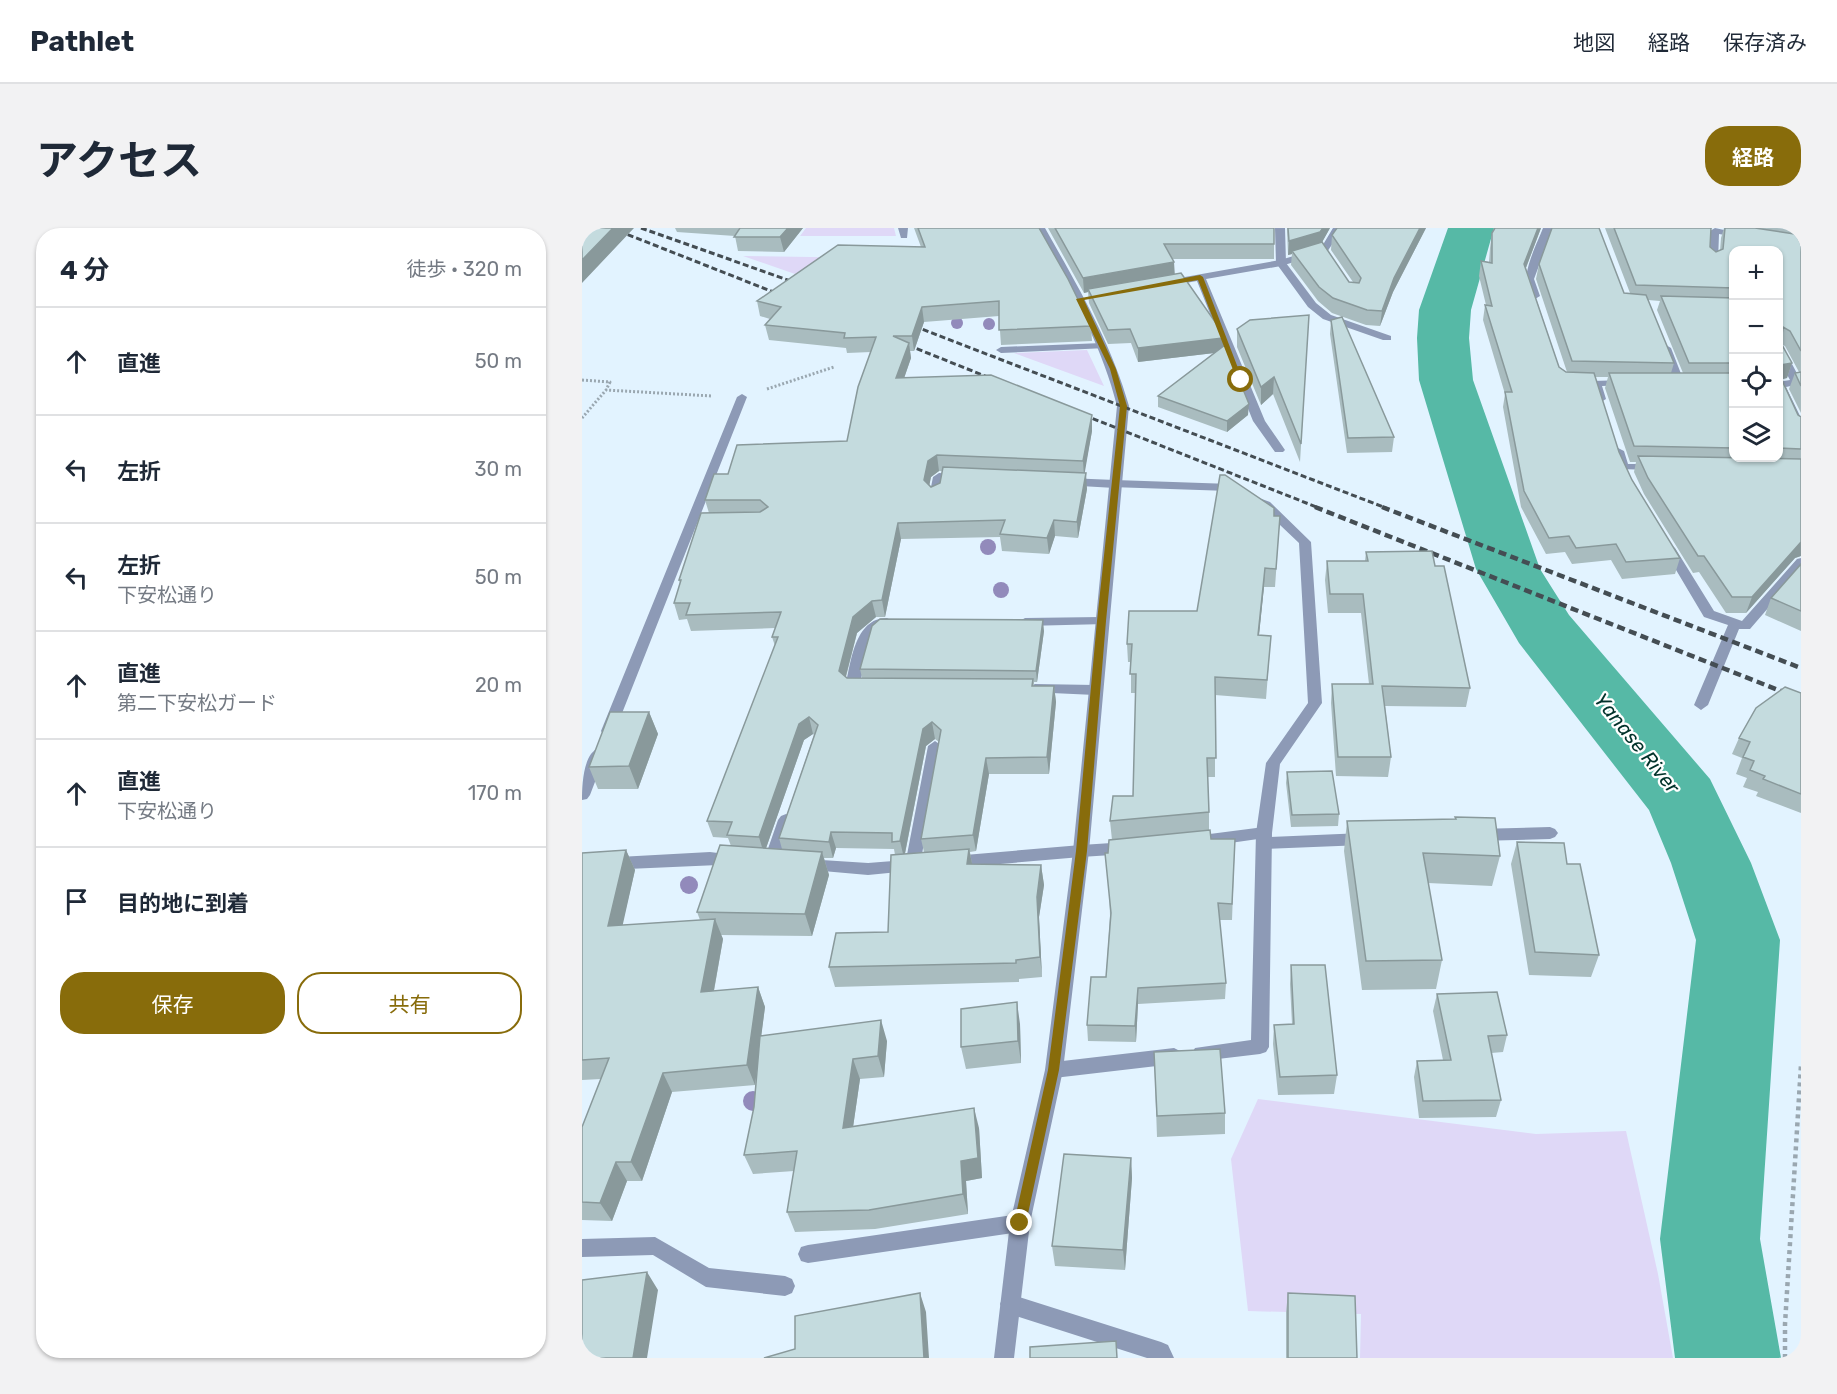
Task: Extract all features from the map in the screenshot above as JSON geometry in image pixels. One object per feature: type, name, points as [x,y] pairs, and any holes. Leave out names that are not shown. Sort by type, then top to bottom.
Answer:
[{"type":"street","points":[[1004,1358],[1020,1223],[1054,1070],[1082,851],[1101,621],[1124,406],[1113,369],[1085,298],[1040,228]]},
{"type":"street","points":[[1280,228],[1281,263],[1312,305],[1327,317],[1386,338]]},
{"type":"street","points":[[1156,285],[1326,255],[1338,228]]},
{"type":"street","points":[[1537,302],[1529,279],[1548,228]]},
{"type":"street","points":[[1713,262],[1715,231],[1754,237]]},
{"type":"street","points":[[1200,277],[1259,421],[1279,450]]},
{"type":"street","points":[[1660,335],[1680,384]]},
{"type":"street","points":[[1001,350],[1102,346]]},
{"type":"street","points":[[1783,354],[1796,382],[1783,384]]},
{"type":"street","points":[[1606,414],[1590,383],[1638,383]]},
{"type":"street","points":[[1783,393],[1801,430]]},
{"type":"street","points":[[582,795],[697,523],[742,397]]},
{"type":"street","points":[[1613,435],[1625,472],[1669,468]]},
{"type":"street","points":[[935,498],[939,477],[974,478]]},
{"type":"street","points":[[1054,1070],[1260,1047],[1264,838],[1274,763],[1315,703],[1305,542],[1266,505],[1231,488],[1056,482]]},
{"type":"street","points":[[1660,534],[1709,614],[1745,626],[1801,562]]},
{"type":"street","points":[[1009,622],[1101,621]]},
{"type":"street","points":[[875,688],[852,688],[866,634],[882,622],[905,622]]},
{"type":"street","points":[[1701,705],[1735,623]]},
{"type":"street","points":[[1026,689],[1095,690]]},
{"type":"street","points":[[924,865],[935,746]]},
{"type":"street","points":[[771,863],[790,807]]},
{"type":"street","points":[[1467,836],[1550,833]]},
{"type":"street","points":[[1189,842],[1264,838],[1383,838]]},
{"type":"street","points":[[582,865],[710,858],[868,869],[1141,846]]},
{"type":"street","points":[[808,1254],[1020,1223]]},
{"type":"street","points":[[582,1248],[655,1246],[706,1277],[786,1286]]},
{"type":"street","points":[[1010,1304],[1161,1352],[1164,1358]]},
{"type":"path","points":[[606,390],[742,397],[834,367]]},
{"type":"path","points":[[582,380],[610,382],[582,418]]},
{"type":"path","points":[[1785,1358],[1785,1324],[1801,1065]]},
{"type":"shaded area","points":[[806,228],[894,228],[896,236],[800,236]]},
{"type":"shaded area","points":[[743,256],[876,258],[884,305]]},
{"type":"shaded area","points":[[1087,350],[1104,386],[1014,353]]},
{"type":"shaded area","points":[[1258,1099],[1536,1134],[1626,1131],[1658,1274],[1673,1358],[1360,1358],[1361,1314],[1248,1311],[1231,1159]]},
{"type":"building","points":[[582,228],[613,228],[582,260]]},
{"type":"building","points":[[740,228],[788,228],[780,237],[734,237]]},
{"type":"building","points":[[918,228],[1039,228],[1091,326],[999,330],[999,301],[922,307],[912,336],[893,336],[909,343],[896,378],[991,375],[1092,415],[1083,461],[937,455],[928,461],[924,480],[931,487],[940,483],[943,467],[1086,473],[1077,522],[1054,520],[1047,538],[1000,534],[1005,520],[898,523],[882,600],[872,601],[853,617],[839,671],[847,678],[1033,679],[1032,686],[1054,686],[1047,757],[986,758],[973,835],[921,839],[941,730],[932,722],[923,729],[900,841],[892,842],[892,833],[831,832],[829,842],[779,838],[818,725],[809,717],[799,724],[759,837],[727,835],[732,822],[707,821],[778,637],[772,637],[781,612],[686,615],[690,603],[674,603],[681,580],[679,580],[701,513],[760,512],[768,507],[760,500],[705,500],[714,474],[728,474],[737,445],[847,441],[858,387],[876,337],[844,338],[845,333],[765,325],[781,307],[757,301],[838,245],[925,247]]},
{"type":"building","points":[[1055,228],[1274,228],[1274,244],[1164,244],[1174,262],[1083,278]]},
{"type":"building","points":[[1288,228],[1323,228],[1320,232],[1289,241]]},
{"type":"building","points":[[1337,228],[1420,228],[1394,278],[1382,311],[1367,310],[1333,298],[1319,287],[1292,251],[1322,242],[1349,282],[1359,283],[1361,278],[1332,235]]},
{"type":"building","points":[[1495,228],[1538,228],[1524,264],[1559,367],[1566,372],[1594,373],[1619,452],[1632,480],[1680,558],[1626,562],[1616,544],[1576,548],[1569,536],[1549,538],[1524,491],[1505,392],[1512,392],[1485,305],[1492,306],[1481,261],[1492,263],[1492,233]]},
{"type":"building","points":[[1552,228],[1599,228],[1624,293],[1646,295],[1674,363],[1572,361],[1539,264]]},
{"type":"building","points":[[1614,228],[1711,228],[1710,247],[1716,252],[1723,249],[1725,228],[1755,228],[1801,235],[1801,351],[1790,331],[1783,327],[1783,246],[1729,246],[1729,288],[1636,285]]},
{"type":"building","points":[[1181,273],[1218,326],[1223,338],[1138,348],[1130,329],[1108,330],[1088,289]]},
{"type":"building","points":[[1661,296],[1729,298],[1729,363],[1689,363]]},
{"type":"building","points":[[1309,315],[1301,444],[1274,377],[1261,387],[1237,329],[1250,320]]},
{"type":"building","points":[[1342,317],[1394,437],[1348,438],[1331,320]]},
{"type":"building","points":[[1225,345],[1249,404],[1227,421],[1158,396]]},
{"type":"building","points":[[1783,347],[1792,363],[1783,365]]},
{"type":"building","points":[[1801,372],[1801,386],[1795,373]]},
{"type":"building","points":[[1609,373],[1729,373],[1729,448],[1634,446]]},
{"type":"building","points":[[1783,382],[1801,417],[1801,449],[1783,448]]},
{"type":"building","points":[[1638,456],[1729,458],[1729,462],[1783,462],[1783,459],[1801,459],[1801,542],[1752,597],[1732,597],[1704,556],[1698,556],[1648,478]]},
{"type":"building","points":[[1220,475],[1225,475],[1274,508],[1274,516],[1280,516],[1276,569],[1265,568],[1258,635],[1271,636],[1267,680],[1215,677],[1216,758],[1207,758],[1209,812],[1110,821],[1113,796],[1133,796],[1136,674],[1130,674],[1132,644],[1127,644],[1129,611],[1197,611]]},
{"type":"building","points":[[1432,551],[1435,566],[1444,566],[1470,688],[1382,686],[1391,757],[1338,757],[1332,684],[1373,684],[1363,594],[1330,594],[1327,561],[1368,561],[1366,552]]},
{"type":"building","points":[[1801,564],[1801,611],[1771,598]]},
{"type":"building","points":[[880,619],[1043,620],[1036,671],[860,669],[872,626]]},
{"type":"building","points":[[1785,687],[1801,693],[1801,794],[1763,779],[1765,776],[1750,770],[1754,761],[1743,757],[1750,742],[1739,738],[1756,708]]},
{"type":"building","points":[[610,712],[649,712],[629,766],[589,767]]},
{"type":"building","points":[[1332,771],[1339,814],[1292,815],[1287,772]]},
{"type":"building","points":[[1455,817],[1495,818],[1500,856],[1423,853],[1442,960],[1366,961],[1347,821],[1456,819]]},
{"type":"building","points":[[1210,830],[1211,839],[1235,839],[1232,904],[1218,903],[1226,983],[1138,988],[1135,1026],[1087,1025],[1091,977],[1106,977],[1111,913],[1105,853],[1108,853],[1109,840]]},
{"type":"building","points":[[1517,842],[1564,843],[1567,864],[1580,864],[1599,955],[1535,952]]},
{"type":"building","points":[[720,845],[822,852],[805,914],[697,912]]},
{"type":"building","points":[[969,849],[967,864],[1041,865],[1037,897],[1040,957],[1016,960],[1016,963],[829,967],[836,933],[888,932],[891,855]]},
{"type":"building","points":[[626,850],[608,926],[715,919],[701,992],[758,987],[747,1065],[663,1073],[631,1162],[616,1162],[600,1203],[582,1202],[582,1127],[609,1058],[582,1060],[582,853]]},
{"type":"building","points":[[1291,965],[1325,965],[1337,1075],[1280,1077],[1274,1025],[1294,1024]]},
{"type":"building","points":[[1497,992],[1507,1035],[1488,1036],[1501,1100],[1423,1101],[1417,1061],[1451,1060],[1437,994]]},
{"type":"building","points":[[1017,1002],[1018,1041],[961,1047],[961,1009]]},
{"type":"building","points":[[881,1020],[878,1056],[853,1059],[843,1128],[974,1108],[978,1158],[961,1161],[963,1194],[869,1210],[787,1212],[797,1151],[744,1155],[754,1107],[760,1036]]},
{"type":"building","points":[[1220,1049],[1225,1113],[1157,1116],[1154,1052]]},
{"type":"building","points":[[1064,1154],[1131,1158],[1123,1250],[1052,1246]]},
{"type":"building","points":[[647,1272],[633,1358],[582,1358],[582,1280]]},
{"type":"building","points":[[920,1293],[924,1358],[764,1358],[795,1349],[795,1316]]},
{"type":"building","points":[[1288,1293],[1355,1296],[1357,1358],[1288,1358]]},
{"type":"building","points":[[1116,1341],[1117,1358],[1030,1358],[1030,1347]]},
{"type":"waterway","name":"Yanase River","points":[[1471,228],[1445,310],[1443,338],[1446,380],[1508,569],[1543,628],[1683,799],[1711,863],[1738,940],[1710,1239],[1728,1358]]},
{"type":"railway","points":[[611,228],[786,297]]},
{"type":"railway","points":[[641,228],[802,285]]},
{"type":"railway","points":[[906,323],[1386,508]]},
{"type":"railway","points":[[900,342],[1000,382]]},
{"type":"railway","points":[[1076,412],[1319,508]]},
{"type":"railway","points":[[1315,507],[1801,699]]},
{"type":"railway","points":[[1382,507],[1801,668]]},
{"type":"route","points":[[1020,1223],[1054,1070],[1082,851],[1101,621],[1124,406],[1113,369],[1080,299],[1200,277],[1241,380]]}]
